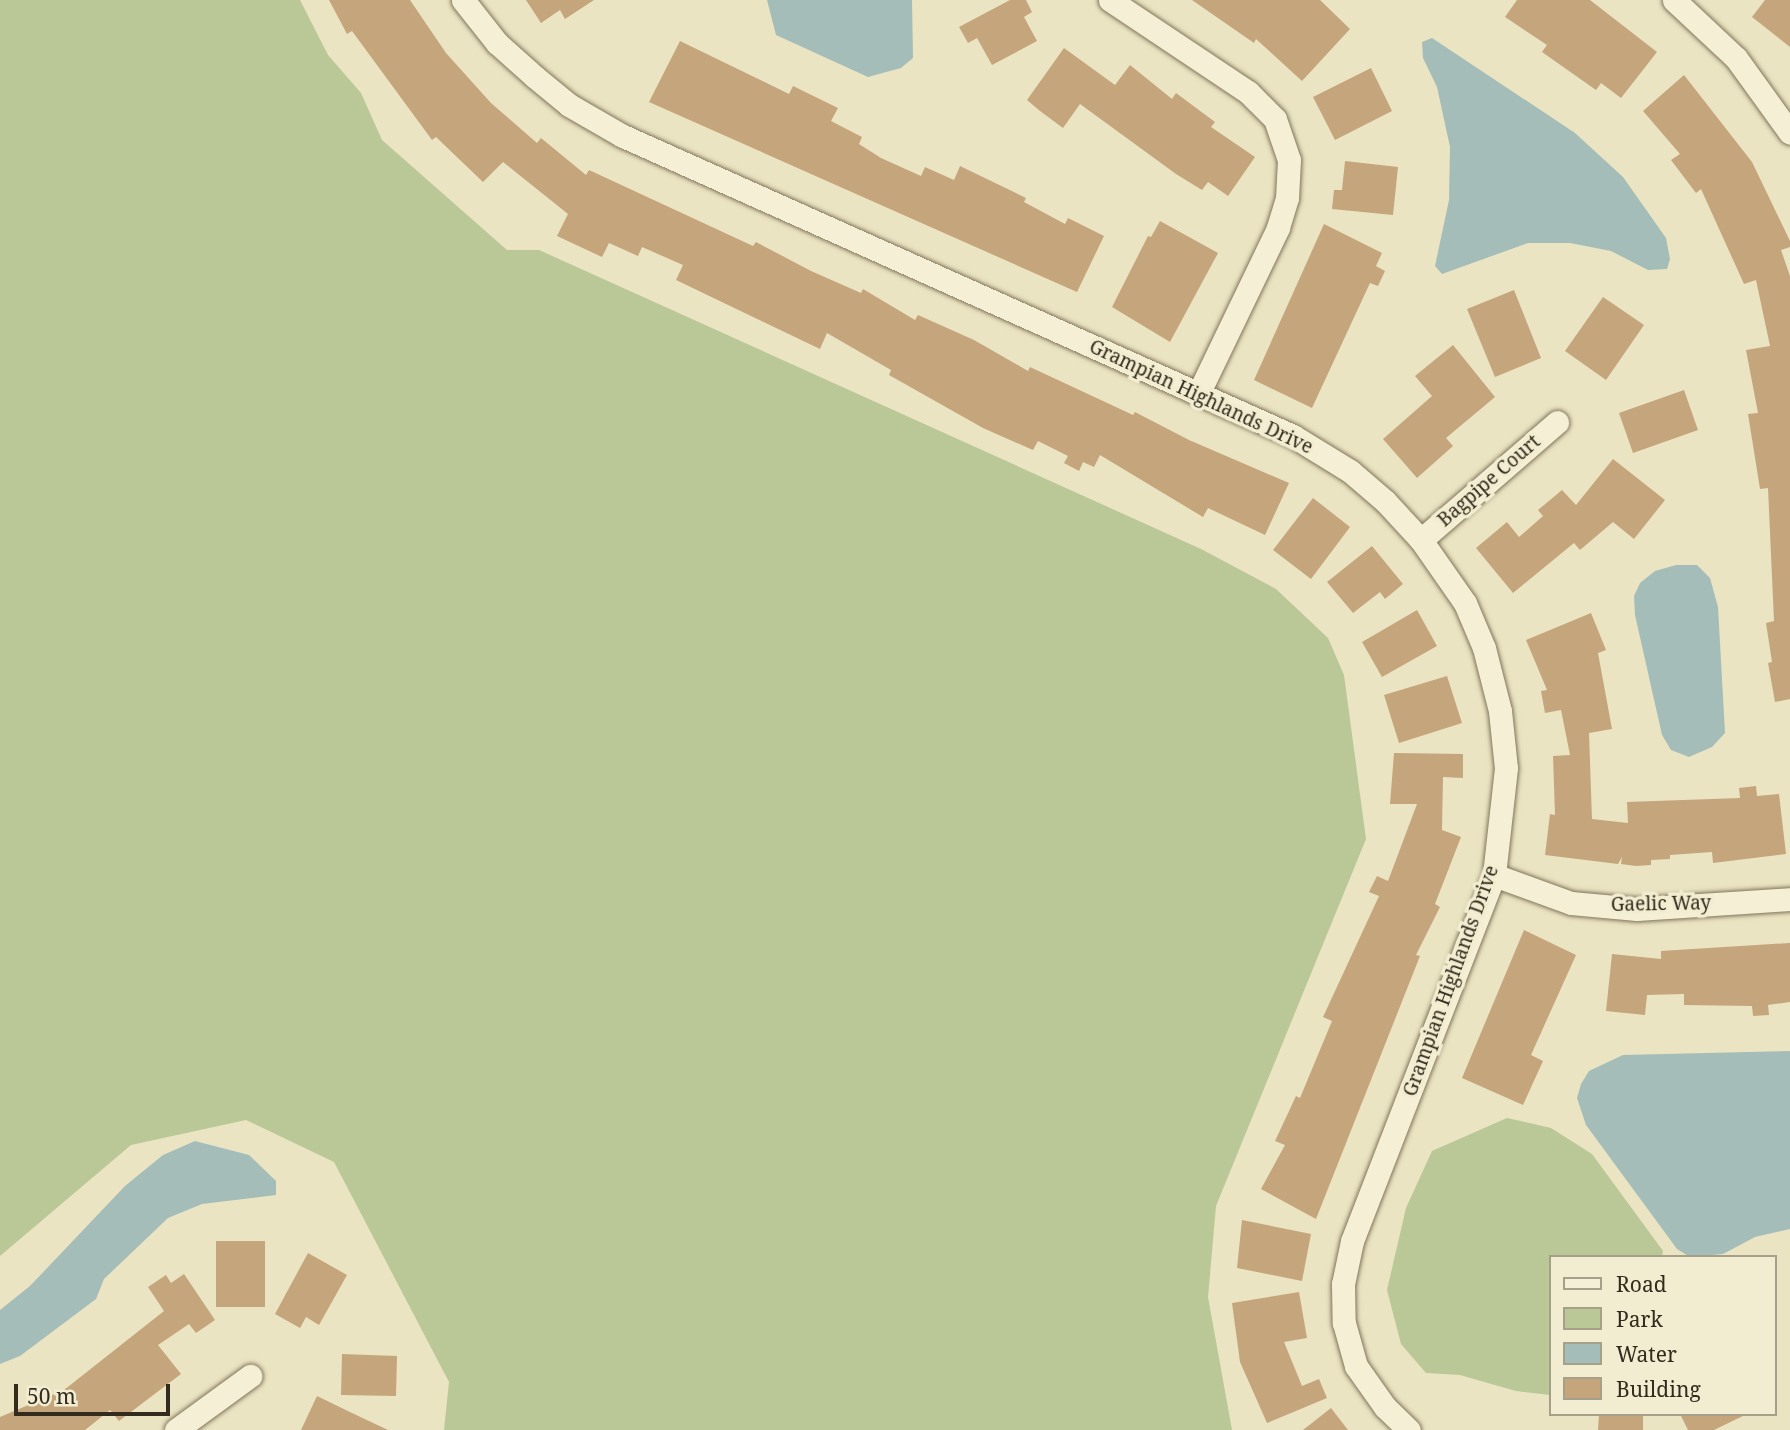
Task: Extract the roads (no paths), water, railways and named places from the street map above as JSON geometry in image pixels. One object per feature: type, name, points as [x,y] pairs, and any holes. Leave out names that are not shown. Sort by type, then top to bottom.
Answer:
[{"type":"street","name":"Grampian Highlands Drive","points":[[463,0],[497,43],[535,78],[569,105],[623,136],[1293,436],[1350,471],[1421,540],[1465,603],[1484,648],[1500,711],[1506,768],[1494,875],[1352,1241],[1343,1284],[1344,1323],[1356,1366],[1385,1407],[1409,1430]]},
{"type":"street","points":[[1110,0],[1248,92],[1275,119],[1289,160],[1287,198],[1278,228],[1198,394]]},
{"type":"street","points":[[1683,3],[1736,58],[1790,133]]},
{"type":"street","name":"Bagpipe Court","points":[[1421,540],[1557,422]]},
{"type":"street","name":"Gaelic Way","points":[[1494,875],[1571,902],[1637,909],[1790,899]]},
{"type":"street","points":[[176,1430],[250,1376]]},
{"type":"water","points":[[767,0],[912,0],[913,58],[901,68],[868,77],[776,35]]},
{"type":"water","points":[[1432,38],[1575,133],[1623,177],[1666,238],[1670,259],[1667,269],[1648,270],[1611,251],[1570,243],[1528,243],[1442,274],[1435,266],[1449,200],[1450,147],[1437,87],[1423,58],[1422,42]]},
{"type":"water","points":[[1676,565],[1697,565],[1710,578],[1718,607],[1725,733],[1712,747],[1689,757],[1671,750],[1662,735],[1635,615],[1634,596],[1640,583],[1655,571]]},
{"type":"water","points":[[1790,1051],[1790,1229],[1755,1237],[1723,1254],[1687,1255],[1677,1249],[1586,1125],[1577,1098],[1589,1071],[1623,1055]]},
{"type":"water","points":[[195,1141],[249,1155],[276,1181],[276,1195],[202,1204],[168,1218],[104,1279],[96,1299],[20,1356],[0,1364],[0,1310],[30,1286],[125,1186],[163,1155]]}]
